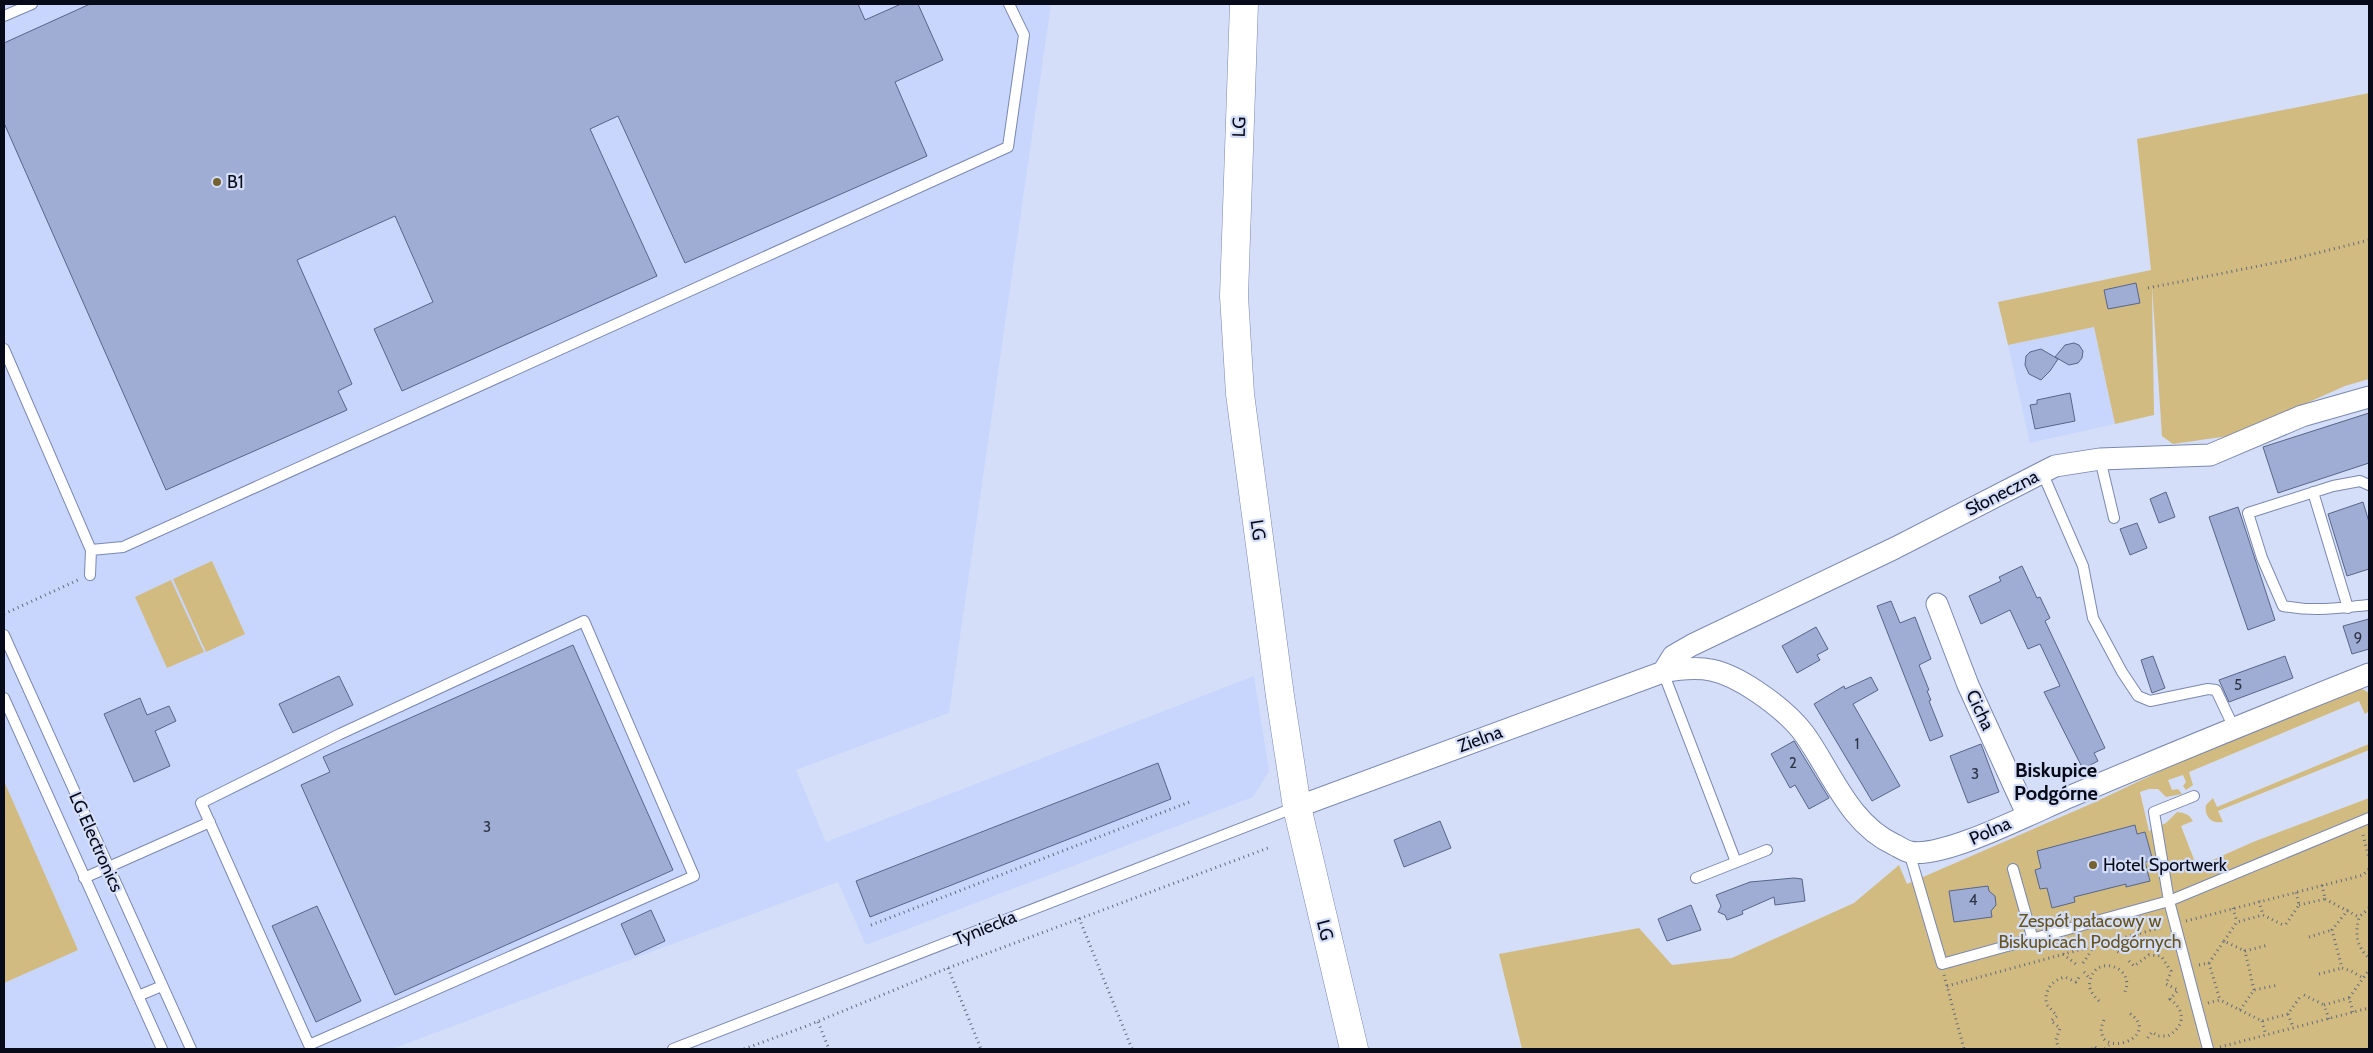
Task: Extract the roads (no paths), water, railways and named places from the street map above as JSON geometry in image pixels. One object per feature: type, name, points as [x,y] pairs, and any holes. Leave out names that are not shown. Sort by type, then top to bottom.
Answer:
[{"type":"main road","name":"LG","points":[[1244,4],[1234,296],[1240,394],[1278,686],[1297,807],[1354,1049]]},
{"type":"street","name":"Słoneczna","points":[[1663,672],[1673,656],[1692,644],[1895,548],[2055,466],[2100,459],[2210,455],[2302,416],[2369,397]]},
{"type":"street","name":"Cicha","points":[[1937,604],[1968,685],[2027,814]]},
{"type":"street","name":"Polna","points":[[1663,672],[1684,668],[1704,668],[1719,671],[1735,677],[1767,699],[1804,734],[1840,794],[1863,821],[1886,841],[1909,852],[1936,851],[1960,844],[2027,814],[2369,674]]},
{"type":"street","name":"Zielna","points":[[1297,807],[1663,672]]},
{"type":"lane","points":[[4,16],[32,4]]},
{"type":"lane","points":[[91,550],[123,547],[1008,147],[1024,35],[1009,4]]},
{"type":"lane","points":[[4,349],[91,550],[90,575]]},
{"type":"lane","points":[[2100,459],[2114,518]]},
{"type":"lane","points":[[2042,472],[2083,566],[2093,618],[2122,672],[2138,696],[2150,701],[2208,688],[2216,690],[2234,728]]},
{"type":"lane","points":[[2369,485],[2360,481],[2314,492],[2248,513],[2262,558],[2283,606],[2310,610],[2348,608],[2369,604]]},
{"type":"lane","points":[[2314,492],[2348,608]]},
{"type":"lane","points":[[584,621],[694,876],[309,1045],[210,822],[201,803],[340,734],[584,621]]},
{"type":"lane","name":"LG Electronics","points":[[4,635],[191,1049]]},
{"type":"lane","points":[[1663,672],[1736,862]]},
{"type":"lane","name":"LG Electronics","points":[[4,698],[162,1049]]},
{"type":"lane","points":[[2194,796],[2154,812],[2169,901],[2208,1049]]},
{"type":"lane","name":"Tyniecka","points":[[673,1049],[1297,807]]},
{"type":"lane","points":[[1909,852],[1942,964],[2169,901],[2365,820]]},
{"type":"lane","points":[[84,878],[210,822]]},
{"type":"lane","points":[[1696,878],[1767,850]]},
{"type":"lane","points":[[2013,869],[2033,940]]},
{"type":"lane","points":[[138,996],[162,986]]},
{"type":"place","name":"B1","points":[[217,182]]},
{"type":"place","name":"Hotel Sportwerk","points":[[2093,865]]},
{"type":"district","name":"Biskupice Podgórne","points":[[2056,782]]},
{"type":"park label","name":"Zespół pałacowy w Biskupicach Podgórnych","points":[[2090,931]]}]
